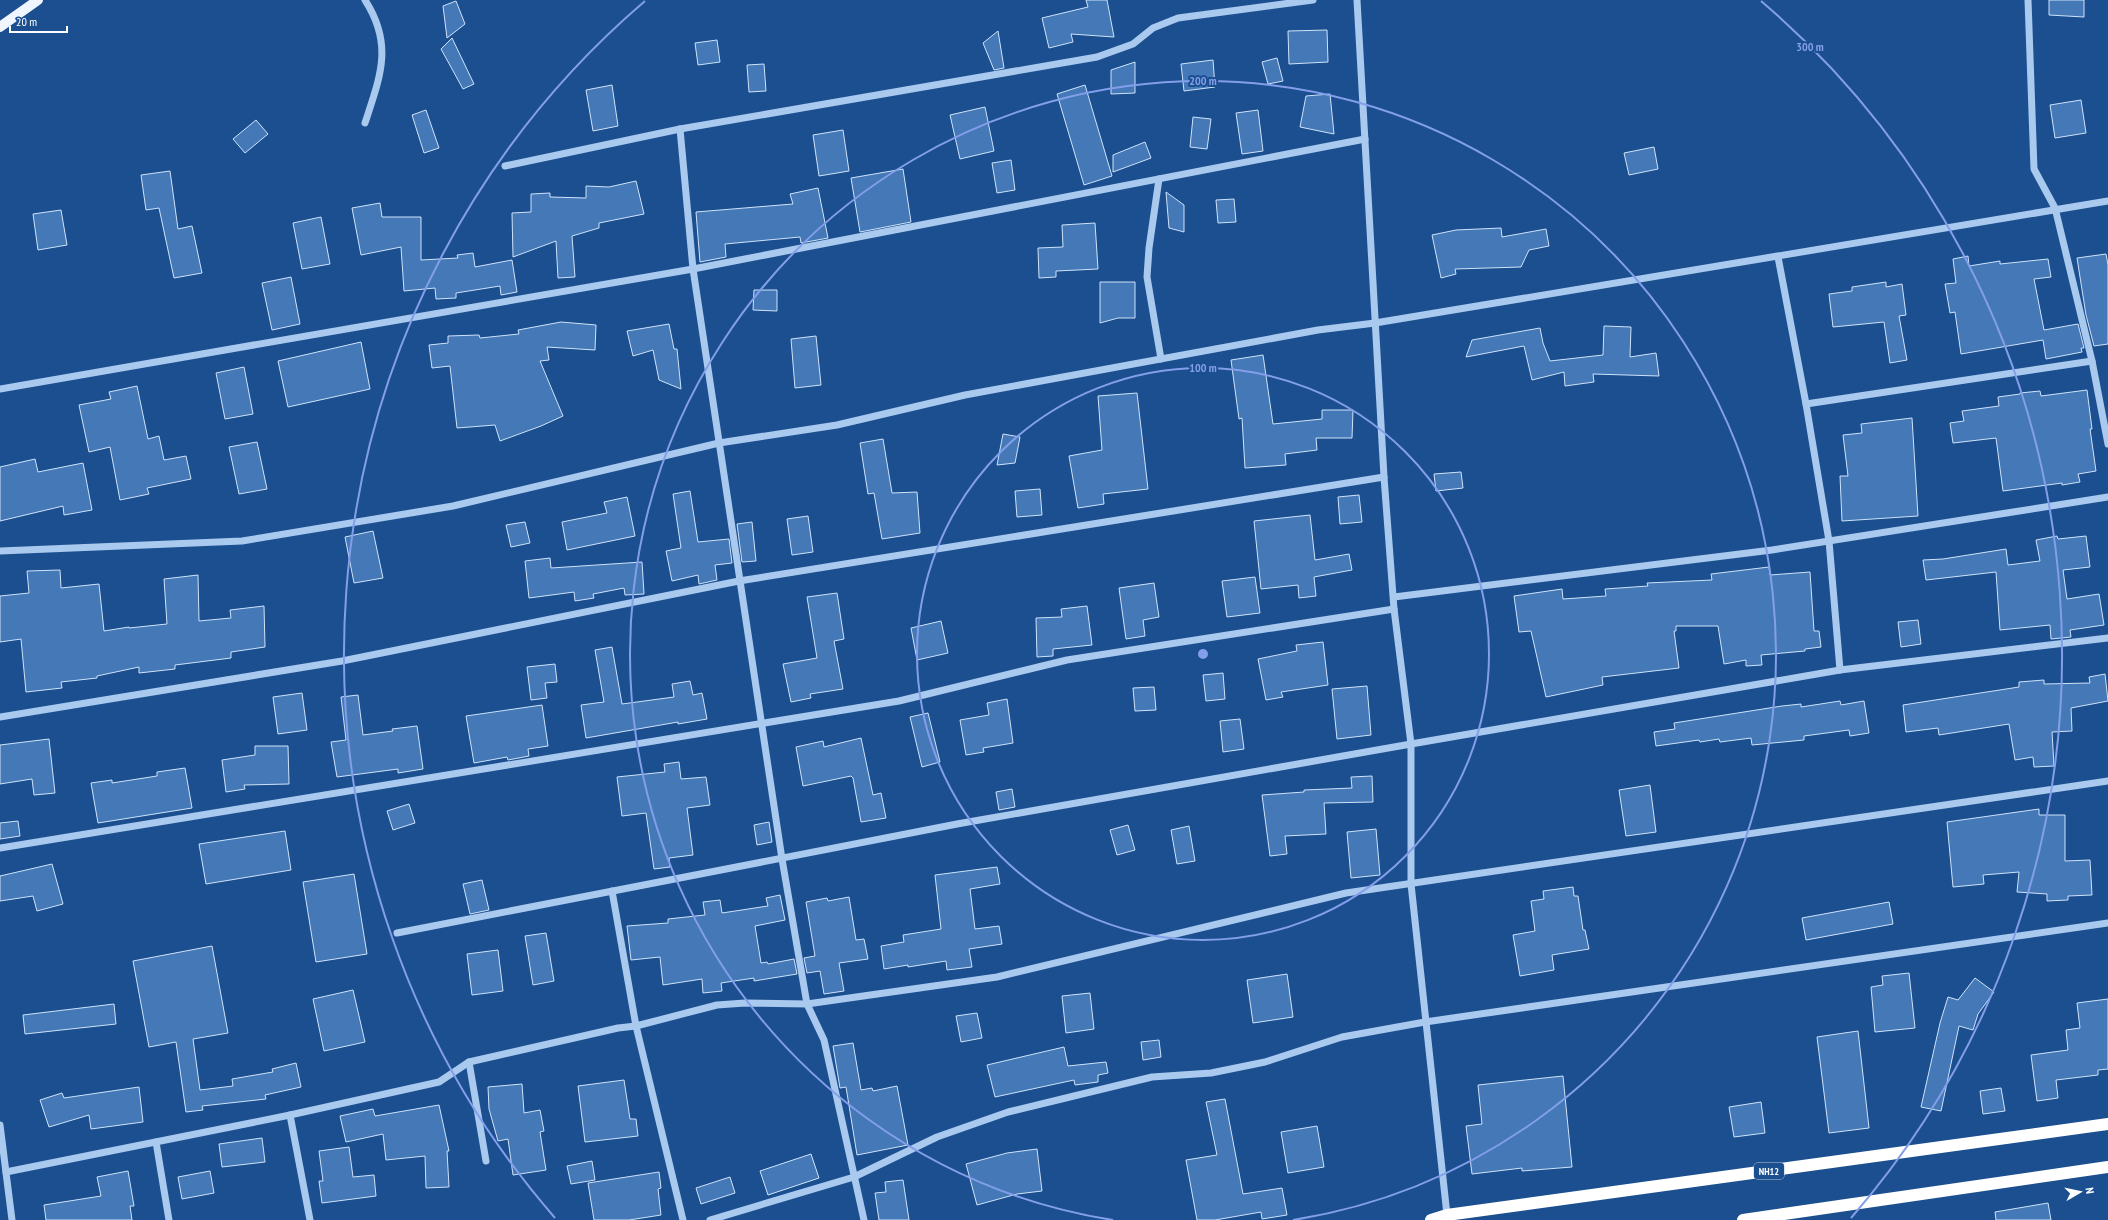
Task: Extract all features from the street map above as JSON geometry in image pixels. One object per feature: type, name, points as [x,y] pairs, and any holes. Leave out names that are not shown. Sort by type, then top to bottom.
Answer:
[{"type":"highway","name":"NH12","points":[[1431,1220],[1447,1215],[2108,1124]]},
{"type":"highway","points":[[1743,1220],[2108,1167]]},
{"type":"main road","points":[[0,27],[38,0]]},
{"type":"street","points":[[365,0],[382,41],[382,68],[365,123]]},
{"type":"street","points":[[505,166],[680,129],[1097,57],[1133,44],[1153,28],[1178,18],[1313,0]]},
{"type":"street","points":[[1357,0],[1384,477],[1394,609],[1411,744],[1411,884],[1447,1215]]},
{"type":"street","points":[[2028,0],[2034,169],[2055,208],[2092,361],[2108,444]]},
{"type":"street","points":[[680,129],[694,270],[739,581],[782,859],[807,1004],[824,1040],[864,1220]]},
{"type":"street","points":[[0,389],[694,270],[1365,139]]},
{"type":"street","points":[[1159,179],[1149,248],[1147,277],[1161,359]]},
{"type":"street","points":[[0,551],[242,541],[453,506],[719,443],[837,425],[965,395],[1318,330],[1375,323],[1778,257],[2055,208],[2108,201]]},
{"type":"street","points":[[1778,257],[1806,404],[1829,541],[1840,670]]},
{"type":"street","points":[[1806,404],[2092,361]]},
{"type":"street","points":[[0,717],[342,661],[739,581],[1384,477]]},
{"type":"street","points":[[1394,597],[1772,550],[2108,497]]},
{"type":"street","points":[[0,848],[899,701],[1067,660],[1394,609]]},
{"type":"street","points":[[397,933],[957,824],[1840,670],[2108,638]]},
{"type":"street","points":[[6,1172],[290,1116],[439,1082],[469,1062],[618,1028],[636,1026],[717,1005],[745,1003],[807,1004],[998,977],[1346,893],[2108,781]]},
{"type":"street","points":[[612,891],[636,1026],[683,1220]]},
{"type":"street","points":[[710,1220],[854,1177],[937,1137],[1008,1112],[1152,1077],[1211,1073],[1242,1067],[1308,1049],[1342,1037],[1426,1022],[2108,923]]},
{"type":"street","points":[[469,1062],[486,1161]]},
{"type":"street","points":[[290,1116],[310,1220]]},
{"type":"street","points":[[0,1125],[12,1220]]},
{"type":"street","points":[[156,1142],[169,1220]]},
{"type":"building","points":[[1086,0],[1107,0],[1114,37],[1071,34],[1073,42],[1049,48],[1042,18],[1088,7]]},
{"type":"building","points":[[2049,0],[2084,0],[2084,17],[2049,15]]},
{"type":"building","points":[[456,1],[465,24],[447,38],[443,6]]},
{"type":"building","points":[[1327,30],[1328,62],[1289,64],[1288,31]]},
{"type":"building","points":[[998,31],[1004,68],[994,70],[983,43]]},
{"type":"building","points":[[452,38],[474,84],[463,89],[441,49]]},
{"type":"building","points":[[717,40],[720,62],[698,65],[695,43]]},
{"type":"building","points":[[1277,58],[1283,81],[1268,84],[1262,62]]},
{"type":"building","points":[[1213,60],[1215,87],[1184,91],[1181,64]]},
{"type":"building","points":[[1135,62],[1135,93],[1111,94],[1111,70]]},
{"type":"building","points":[[764,64],[766,91],[749,92],[747,65]]},
{"type":"building","points":[[612,85],[618,126],[593,131],[586,90]]},
{"type":"building","points":[[1085,85],[1112,176],[1084,185],[1057,94]]},
{"type":"building","points":[[1330,94],[1334,134],[1300,127],[1306,96]]},
{"type":"building","points":[[2081,100],[2086,133],[2055,138],[2050,105]]},
{"type":"building","points":[[985,107],[994,151],[960,159],[950,115]]},
{"type":"building","points":[[426,110],[439,148],[424,153],[412,115]]},
{"type":"building","points":[[1258,110],[1263,151],[1242,154],[1236,113]]},
{"type":"building","points":[[1193,117],[1211,119],[1207,149],[1190,147]]},
{"type":"building","points":[[256,120],[268,134],[245,153],[233,139]]},
{"type":"building","points":[[843,130],[849,171],[819,176],[813,135]]},
{"type":"building","points":[[1145,142],[1151,158],[1113,172],[1113,155]]},
{"type":"building","points":[[1654,147],[1658,169],[1629,175],[1624,153]]},
{"type":"building","points":[[1011,160],[1015,190],[997,193],[992,163]]},
{"type":"building","points":[[903,169],[911,222],[860,232],[851,178]]},
{"type":"building","points":[[170,171],[178,229],[192,226],[202,273],[174,278],[159,208],[146,210],[141,175]]},
{"type":"building","points":[[636,181],[644,214],[599,223],[599,228],[572,236],[575,277],[558,278],[556,241],[513,257],[512,213],[531,212],[531,194],[550,193],[550,197],[586,198],[586,186],[609,187]]},
{"type":"building","points":[[818,188],[828,238],[801,243],[800,237],[725,244],[726,257],[700,262],[696,212],[793,204],[790,194]]},
{"type":"building","points":[[1166,192],[1184,205],[1184,232],[1169,228]]},
{"type":"building","points":[[1234,199],[1236,222],[1218,223],[1216,200]]},
{"type":"building","points":[[380,203],[382,217],[421,217],[421,260],[458,258],[457,255],[473,253],[475,267],[512,260],[517,292],[501,295],[500,286],[456,293],[456,298],[436,299],[435,288],[404,291],[401,247],[361,255],[352,208]]},
{"type":"building","points":[[61,210],[67,245],[38,250],[33,214]]},
{"type":"building","points":[[321,217],[330,264],[302,269],[293,223]]},
{"type":"building","points":[[1095,223],[1098,269],[1056,271],[1056,277],[1039,278],[1038,248],[1063,247],[1062,225]]},
{"type":"building","points":[[1501,228],[1502,237],[1546,229],[1549,246],[1529,250],[1521,267],[1455,269],[1456,274],[1441,278],[1432,235],[1456,230]]},
{"type":"building","points":[[2106,254],[2108,265],[2108,344],[2094,346],[2086,315],[2077,258]]},
{"type":"building","points":[[1968,256],[1969,266],[2000,261],[2000,264],[2048,259],[2051,277],[2034,279],[2044,330],[2078,324],[2084,348],[2081,348],[2082,352],[2046,359],[2043,340],[1961,354],[1955,312],[1950,313],[1945,284],[1956,283],[1953,259]]},
{"type":"building","points":[[291,277],[300,324],[272,330],[262,283]]},
{"type":"building","points":[[1100,282],[1135,282],[1135,318],[1118,318],[1100,323]]},
{"type":"building","points":[[1886,282],[1886,287],[1902,284],[1906,315],[1899,316],[1907,360],[1890,363],[1884,322],[1833,327],[1829,294],[1852,291],[1852,287]]},
{"type":"building","points":[[754,290],[777,290],[777,311],[753,310]]},
{"type":"building","points":[[561,322],[596,325],[595,350],[547,347],[549,360],[540,361],[563,416],[500,441],[495,425],[457,428],[450,366],[432,368],[429,345],[448,343],[448,336],[479,335],[480,338],[519,334],[518,330]]},
{"type":"building","points":[[669,324],[674,349],[677,349],[681,389],[659,380],[653,350],[633,356],[627,331]]},
{"type":"building","points":[[1604,326],[1631,327],[1630,357],[1656,353],[1659,376],[1593,374],[1594,382],[1565,386],[1564,372],[1532,380],[1524,346],[1466,357],[1472,340],[1540,328],[1543,343],[1550,361],[1603,355]]},
{"type":"building","points":[[816,336],[821,385],[795,388],[791,339]]},
{"type":"building","points":[[361,342],[370,389],[288,407],[278,361]]},
{"type":"building","points":[[1263,355],[1273,424],[1322,419],[1322,410],[1353,410],[1352,438],[1316,438],[1317,450],[1285,454],[1286,465],[1245,468],[1242,418],[1239,419],[1231,360]]},
{"type":"building","points":[[244,367],[253,414],[225,419],[216,373]]},
{"type":"building","points":[[137,386],[148,439],[159,436],[164,460],[186,456],[191,479],[147,488],[149,494],[120,500],[110,447],[89,452],[79,405],[111,399],[109,392]]},
{"type":"building","points":[[2087,390],[2092,429],[2090,429],[2096,471],[2078,474],[2080,482],[2003,491],[1996,438],[1953,443],[1950,423],[1964,421],[1962,411],[1999,406],[1998,397],[2020,393],[2040,391],[2041,396]]},
{"type":"building","points":[[1137,393],[1148,489],[1103,494],[1104,504],[1078,508],[1069,456],[1102,450],[1098,396]]},
{"type":"building","points":[[1912,418],[1918,516],[1842,521],[1840,476],[1848,476],[1843,435],[1862,433],[1861,424]]},
{"type":"building","points":[[1003,434],[1020,437],[1015,463],[997,465]]},
{"type":"building","points":[[883,439],[892,493],[917,492],[920,533],[882,539],[874,493],[868,494],[860,443]]},
{"type":"building","points":[[257,442],[267,489],[239,494],[229,447]]},
{"type":"building","points":[[35,459],[38,472],[83,463],[92,510],[64,515],[63,506],[0,521],[0,467]]},
{"type":"building","points":[[1461,472],[1463,488],[1436,491],[1434,474]]},
{"type":"building","points":[[1040,489],[1042,515],[1017,517],[1015,491]]},
{"type":"building","points":[[690,491],[698,542],[729,539],[732,563],[715,565],[717,580],[699,584],[698,575],[672,581],[666,551],[681,548],[673,494]]},
{"type":"building","points":[[1359,495],[1362,522],[1340,524],[1338,497]]},
{"type":"building","points":[[627,497],[635,536],[567,550],[562,522],[607,513],[604,502]]},
{"type":"building","points":[[1310,515],[1315,560],[1349,554],[1352,570],[1314,577],[1316,596],[1299,598],[1298,585],[1261,589],[1254,521]]},
{"type":"building","points":[[808,516],[813,552],[792,555],[787,519]]},
{"type":"building","points":[[525,522],[530,543],[511,547],[506,525]]},
{"type":"building","points":[[752,522],[756,561],[742,562],[737,524]]},
{"type":"building","points":[[373,531],[383,578],[354,583],[345,537]]},
{"type":"building","points":[[2057,536],[2058,539],[2086,536],[2090,567],[2063,570],[2067,599],[2099,594],[2104,625],[2070,630],[2071,637],[2051,639],[2050,625],[2000,630],[1996,572],[1926,580],[1923,560],[1943,559],[2006,549],[2008,565],[2040,561],[2036,540]]},
{"type":"building","points":[[550,558],[551,568],[642,562],[644,594],[625,595],[624,588],[593,594],[594,598],[575,601],[574,592],[529,598],[525,561]]},
{"type":"building","points":[[1769,567],[1770,575],[1810,572],[1814,631],[1819,631],[1821,647],[1805,649],[1805,651],[1761,655],[1762,665],[1746,666],[1746,660],[1724,664],[1718,626],[1676,626],[1676,631],[1674,631],[1679,668],[1602,677],[1603,685],[1546,697],[1531,631],[1519,632],[1514,596],[1562,589],[1563,599],[1606,596],[1605,589],[1648,586],[1647,583],[1712,580],[1711,574]]},
{"type":"building","points":[[60,570],[61,588],[99,584],[104,631],[129,627],[167,624],[164,579],[198,575],[199,621],[231,618],[230,610],[264,606],[265,647],[231,652],[231,658],[175,665],[175,669],[139,673],[139,667],[97,676],[97,678],[61,682],[62,688],[26,692],[21,639],[0,642],[0,596],[29,593],[27,571]]},
{"type":"building","points":[[1255,577],[1260,613],[1227,617],[1222,581]]},
{"type":"building","points":[[1154,583],[1159,617],[1143,620],[1145,636],[1126,639],[1119,588]]},
{"type":"building","points":[[837,593],[844,639],[834,641],[843,689],[810,694],[811,698],[791,702],[783,664],[817,658],[807,597]]},
{"type":"building","points":[[1087,606],[1092,645],[1053,649],[1053,656],[1037,657],[1036,618],[1062,617],[1061,609]]},
{"type":"building","points":[[1918,620],[1921,644],[1901,647],[1898,622]]},
{"type":"building","points":[[941,621],[948,653],[917,660],[911,628]]},
{"type":"building","points":[[1323,642],[1328,685],[1281,692],[1283,697],[1266,700],[1258,659],[1297,651],[1296,645]]},
{"type":"building","points":[[612,647],[622,704],[674,697],[672,684],[690,681],[693,695],[702,693],[707,719],[678,724],[678,722],[586,738],[581,705],[604,702],[595,650]]},
{"type":"building","points":[[555,664],[557,682],[545,683],[547,698],[531,700],[527,667]]},
{"type":"building","points":[[1223,673],[1225,699],[1206,701],[1203,675]]},
{"type":"building","points":[[2105,674],[2108,701],[2071,708],[2072,731],[2052,732],[2054,766],[2034,767],[2033,757],[2015,760],[2009,724],[1939,735],[1938,728],[1906,732],[1903,705],[2019,687],[2019,682],[2044,680],[2044,684],[2090,683],[2089,677]]},
{"type":"building","points":[[1367,686],[1371,735],[1337,739],[1332,689]]},
{"type":"building","points":[[1154,687],[1156,710],[1135,711],[1133,688]]},
{"type":"building","points":[[302,693],[307,730],[278,734],[273,697]]},
{"type":"building","points":[[358,695],[363,735],[417,726],[423,769],[398,773],[398,769],[337,777],[331,742],[346,740],[341,697]]},
{"type":"building","points":[[1007,699],[1013,743],[983,748],[984,752],[966,755],[960,720],[989,715],[987,703]]},
{"type":"building","points":[[1840,701],[1841,705],[1864,701],[1869,733],[1850,736],[1849,730],[1804,736],[1804,740],[1752,745],[1751,738],[1720,742],[1719,739],[1700,742],[1699,740],[1656,746],[1654,732],[1675,729],[1674,723],[1782,706],[1801,704],[1801,707]]},
{"type":"building","points":[[542,705],[548,746],[528,749],[529,756],[508,760],[507,757],[474,763],[466,716]]},
{"type":"building","points":[[928,713],[940,762],[922,767],[910,717]]},
{"type":"building","points":[[1240,719],[1244,749],[1223,752],[1220,721]]},
{"type":"building","points":[[861,738],[873,795],[881,793],[886,818],[861,822],[853,778],[851,776],[803,786],[796,747],[823,741],[824,747]]},
{"type":"building","points":[[49,739],[55,793],[34,795],[32,779],[0,784],[0,745]]},
{"type":"building","points":[[255,746],[288,746],[289,784],[244,785],[245,789],[226,792],[222,760],[255,755]]},
{"type":"building","points":[[679,762],[681,779],[706,777],[710,805],[687,808],[693,855],[669,858],[670,867],[654,869],[646,813],[622,816],[617,777],[665,772],[664,764]]},
{"type":"building","points":[[185,768],[192,808],[98,823],[91,783],[112,780],[112,783],[157,776],[157,772]]},
{"type":"building","points":[[1372,776],[1373,802],[1324,803],[1326,834],[1285,836],[1287,854],[1270,856],[1262,795],[1304,792],[1304,790],[1352,788],[1351,777]]},
{"type":"building","points":[[1650,785],[1656,832],[1626,836],[1619,790]]},
{"type":"building","points":[[1012,789],[1015,807],[999,810],[996,792]]},
{"type":"building","points":[[409,804],[415,823],[393,830],[387,811]]},
{"type":"building","points":[[2039,809],[2039,815],[2065,815],[2065,861],[2090,860],[2092,895],[2068,896],[2068,900],[2047,901],[2047,894],[2017,892],[2019,872],[1983,875],[1984,884],[1953,887],[1947,822]]},
{"type":"building","points":[[18,821],[20,836],[0,839],[0,823]]},
{"type":"building","points":[[769,822],[772,842],[757,845],[754,825]]},
{"type":"building","points":[[1128,825],[1135,850],[1117,855],[1110,830]]},
{"type":"building","points":[[1189,826],[1195,861],[1177,864],[1171,830]]},
{"type":"building","points":[[1376,829],[1380,875],[1351,878],[1347,832]]},
{"type":"building","points":[[285,831],[291,870],[206,884],[199,844]]},
{"type":"building","points":[[52,864],[63,904],[37,911],[33,896],[0,901],[0,876]]},
{"type":"building","points":[[997,867],[1000,884],[970,889],[975,929],[999,926],[1002,944],[969,949],[972,967],[947,970],[946,961],[884,969],[881,946],[904,942],[903,935],[941,929],[935,875]]},
{"type":"building","points":[[354,874],[367,954],[316,962],[303,882]]},
{"type":"building","points":[[482,880],[489,910],[470,914],[463,884]]},
{"type":"building","points":[[1573,887],[1574,896],[1578,896],[1583,930],[1585,930],[1589,949],[1552,955],[1554,970],[1520,976],[1513,935],[1535,931],[1531,901],[1544,899],[1543,891]]},
{"type":"building","points":[[780,895],[785,920],[755,926],[761,963],[767,962],[768,964],[794,959],[797,974],[754,981],[754,978],[721,983],[722,991],[703,993],[702,979],[663,985],[660,957],[631,960],[627,926],[668,923],[668,919],[705,915],[703,902],[720,900],[722,913],[768,906],[766,898]]},
{"type":"building","points":[[849,897],[856,940],[864,939],[868,959],[839,963],[844,991],[824,994],[820,971],[807,973],[804,958],[815,956],[806,902],[827,898],[828,901]]},
{"type":"building","points":[[1889,902],[1893,924],[1806,940],[1802,918]]},
{"type":"building","points":[[546,933],[554,981],[533,985],[525,936]]},
{"type":"building","points":[[212,946],[228,1033],[193,1039],[200,1090],[233,1086],[232,1079],[273,1072],[272,1069],[296,1063],[301,1087],[265,1095],[266,1099],[202,1106],[203,1110],[186,1112],[176,1042],[149,1047],[133,961]]},
{"type":"building","points":[[498,950],[503,991],[472,995],[467,954]]},
{"type":"building","points":[[1909,973],[1915,1028],[1875,1032],[1871,987],[1883,985],[1882,976]]},
{"type":"building","points":[[1287,974],[1293,1017],[1253,1023],[1247,980]]},
{"type":"building","points":[[1975,978],[1994,992],[1978,1014],[1973,1030],[1959,1026],[1941,1111],[1921,1107],[1940,1023],[1948,997],[1958,1000]]},
{"type":"building","points":[[353,990],[365,1042],[324,1051],[313,999]]},
{"type":"building","points":[[1090,993],[1094,1029],[1066,1033],[1062,996]]},
{"type":"building","points":[[2108,999],[2108,1069],[2098,1070],[2098,1075],[2056,1080],[2058,1098],[2037,1101],[2031,1055],[2068,1050],[2066,1030],[2080,1028],[2077,1003]]},
{"type":"building","points":[[114,1004],[116,1024],[25,1034],[23,1015]]},
{"type":"building","points":[[977,1013],[982,1038],[961,1042],[956,1016]]},
{"type":"building","points":[[1858,1031],[1869,1128],[1829,1133],[1817,1037]]},
{"type":"building","points":[[1159,1040],[1161,1057],[1143,1060],[1141,1042]]},
{"type":"building","points":[[853,1043],[861,1090],[872,1088],[873,1091],[897,1086],[908,1145],[857,1155],[846,1087],[840,1088],[833,1046]]},
{"type":"building","points":[[1064,1047],[1068,1066],[1106,1062],[1108,1073],[1098,1075],[1098,1082],[1075,1085],[1074,1080],[995,1097],[987,1065]]},
{"type":"building","points":[[1563,1076],[1572,1167],[1522,1171],[1522,1168],[1472,1174],[1466,1126],[1482,1124],[1478,1085]]},
{"type":"building","points":[[624,1080],[630,1119],[636,1119],[638,1136],[585,1142],[578,1086]]},
{"type":"building","points":[[522,1084],[524,1113],[540,1110],[544,1131],[540,1132],[546,1170],[513,1175],[508,1139],[498,1141],[489,1109],[488,1087]]},
{"type":"building","points":[[139,1087],[143,1122],[91,1129],[89,1115],[49,1127],[40,1100],[62,1093],[64,1098]]},
{"type":"building","points":[[2001,1088],[2005,1111],[1983,1114],[1980,1091]]},
{"type":"building","points":[[1225,1099],[1243,1194],[1282,1188],[1287,1215],[1262,1219],[1261,1212],[1215,1220],[1197,1220],[1186,1160],[1217,1155],[1206,1102]]},
{"type":"building","points":[[1761,1102],[1765,1133],[1734,1137],[1729,1107]]},
{"type":"building","points":[[439,1105],[449,1151],[447,1151],[449,1187],[426,1188],[425,1156],[386,1160],[383,1134],[346,1142],[340,1116],[373,1109],[375,1116]]},
{"type":"building","points":[[1317,1126],[1324,1167],[1288,1173],[1281,1132]]},
{"type":"building","points":[[262,1138],[265,1162],[222,1167],[219,1144]]},
{"type":"building","points":[[349,1147],[353,1177],[374,1175],[376,1196],[322,1203],[319,1181],[323,1181],[319,1151]]},
{"type":"building","points":[[1037,1149],[1042,1191],[1017,1194],[977,1205],[966,1164],[1007,1153]]},
{"type":"building","points":[[811,1154],[819,1178],[768,1195],[760,1171]]},
{"type":"building","points":[[592,1161],[595,1180],[571,1184],[567,1166]]},
{"type":"building","points":[[128,1171],[134,1206],[130,1206],[132,1220],[46,1220],[44,1205],[101,1196],[97,1177]]},
{"type":"building","points":[[210,1171],[214,1193],[182,1199],[178,1177]]},
{"type":"building","points":[[659,1172],[661,1188],[658,1189],[661,1215],[629,1220],[594,1220],[588,1183]]},
{"type":"building","points":[[730,1177],[735,1193],[701,1204],[696,1188]]},
{"type":"building","points":[[903,1180],[909,1220],[879,1220],[875,1193],[886,1192],[885,1182]]},
{"type":"building","points":[[2048,1203],[2051,1220],[1996,1220],[1995,1212]]}]
